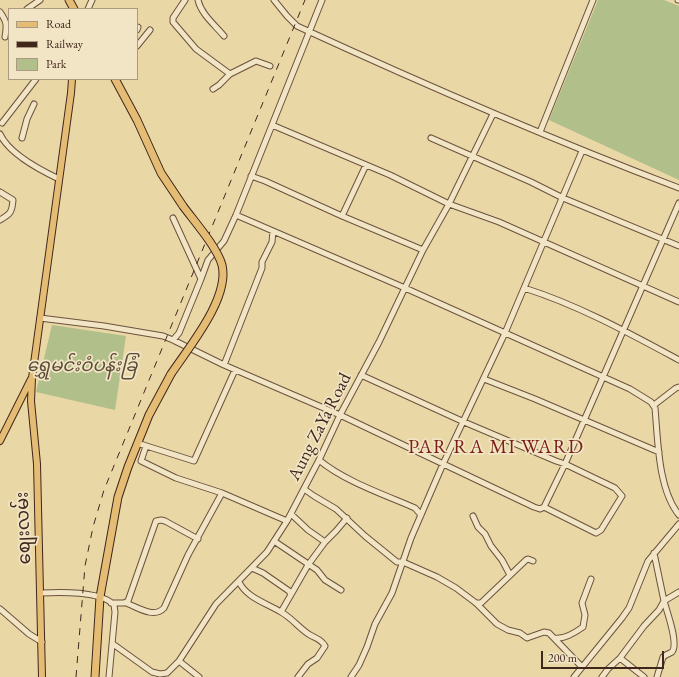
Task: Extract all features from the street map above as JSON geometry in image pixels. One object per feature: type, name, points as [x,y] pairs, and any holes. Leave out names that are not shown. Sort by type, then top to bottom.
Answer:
[{"type":"highway","points":[[95,677],[100,597],[118,497],[137,443],[149,415],[171,374],[212,311],[220,294],[223,280],[222,264],[161,173],[137,120],[110,80]]},
{"type":"highway","points":[[115,80],[128,106]]},
{"type":"main road","points":[[0,441],[32,378],[72,80]]},
{"type":"main road","points":[[71,93],[76,80]]},
{"type":"main road","name":"စျေးလမ်း","points":[[32,378],[31,402],[37,464],[42,677]]},
{"type":"street","points":[[28,8],[40,0]]},
{"type":"street","points":[[186,0],[173,18],[173,22],[196,49],[230,74]]},
{"type":"street","points":[[198,0],[199,4],[211,21],[224,36]]},
{"type":"street","points":[[274,0],[295,25],[308,32],[493,114],[540,132],[582,151],[679,188]]},
{"type":"street","points":[[173,340],[179,333],[208,260],[224,241],[236,216],[322,0]]},
{"type":"street","points":[[540,132],[593,0]]},
{"type":"street","points":[[0,12],[6,21],[3,39]]},
{"type":"street","points":[[138,45],[150,30]]},
{"type":"street","points":[[213,89],[220,85],[230,74],[256,61],[270,66]]},
{"type":"street","points":[[2,123],[35,80]]},
{"type":"street","points":[[22,138],[27,118],[34,104]]},
{"type":"street","name":"Aung ZaYa Road","points":[[152,672],[160,674],[167,673],[179,661],[216,604],[267,552],[287,521],[319,460],[340,415],[379,342],[423,250],[449,204],[493,114]]},
{"type":"street","points":[[272,125],[390,175],[449,204],[499,222],[679,302]]},
{"type":"street","points":[[0,134],[3,140],[30,164],[59,179]]},
{"type":"street","points":[[431,138],[531,182],[563,198],[679,246]]},
{"type":"street","points":[[351,677],[365,653],[375,624],[392,593],[421,515],[443,464],[505,333],[582,151]]},
{"type":"street","points":[[342,216],[366,165]]},
{"type":"street","points":[[251,176],[423,250]]},
{"type":"street","points":[[0,192],[13,200],[12,210],[8,215],[0,220]]},
{"type":"street","points":[[40,318],[112,327],[163,336],[235,370],[340,415],[540,509],[544,506],[565,464],[679,204]]},
{"type":"street","points":[[236,216],[405,288],[603,376],[630,389],[651,402],[654,405],[659,452],[666,492],[673,507],[679,515]]},
{"type":"street","points":[[173,218],[201,280]]},
{"type":"street","points":[[224,365],[262,268],[262,262],[272,242],[273,231]]},
{"type":"street","points":[[524,288],[562,302],[623,330],[679,360]]},
{"type":"street","points":[[137,443],[194,461],[235,370]]},
{"type":"street","points":[[361,375],[464,422],[565,464],[615,488],[622,496],[601,530],[596,533],[544,506]]},
{"type":"street","points":[[484,379],[659,452]]},
{"type":"street","points":[[654,405],[678,386]]},
{"type":"street","points":[[146,446],[141,461],[176,478],[222,493],[287,521]]},
{"type":"street","points":[[319,460],[343,476],[415,508],[421,515]]},
{"type":"street","points":[[304,489],[336,509],[365,536],[397,562],[403,562],[437,577],[466,595],[492,620],[508,630],[520,633],[527,638],[546,632],[554,638],[582,667]]},
{"type":"street","points":[[111,603],[126,603],[150,612],[161,611],[164,608],[188,555],[222,493]]},
{"type":"street","points":[[291,514],[308,530],[325,542]]},
{"type":"street","points":[[473,516],[478,527],[485,534],[510,575]]},
{"type":"street","points":[[281,612],[308,565],[325,542],[347,518]]},
{"type":"street","points":[[126,603],[130,598],[156,521],[165,521],[198,538]]},
{"type":"street","points":[[574,677],[626,613],[648,560],[679,524]]},
{"type":"street","points":[[274,541],[317,570],[325,580],[340,590]]},
{"type":"street","points":[[654,553],[664,601],[674,633],[675,650],[663,657],[657,677]]},
{"type":"street","points":[[476,603],[481,603],[528,559],[533,561]]},
{"type":"street","points":[[252,568],[268,576],[291,594]]},
{"type":"street","points":[[554,638],[562,638],[578,631],[583,627],[585,615],[582,603],[591,579]]},
{"type":"street","points":[[239,582],[242,588],[265,605],[281,612],[310,635],[322,641],[325,646],[318,658],[308,664],[298,677]]},
{"type":"street","points":[[41,593],[67,592],[100,597],[111,603],[115,608],[115,612],[109,677]]},
{"type":"street","points":[[602,677],[620,658],[644,626],[659,610],[664,601],[679,592]]},
{"type":"street","points":[[0,609],[42,642]]},
{"type":"street","points":[[112,644],[152,672],[156,677]]},
{"type":"street","points":[[620,658],[644,677]]},
{"type":"street","points":[[179,661],[199,677]]},
{"type":"green space","points":[[598,0],[664,0],[679,6],[679,180],[549,120]]},
{"type":"green space","name":"ရွှေမင်းဝံပန်းခြံ","points":[[52,325],[126,336],[115,410],[36,392]]},
{"type":"railway","points":[[76,677],[85,566],[93,527],[104,490],[305,0]]},
{"type":"district","name":"PAR RA MI WARD","points":[[496,448]]}]
